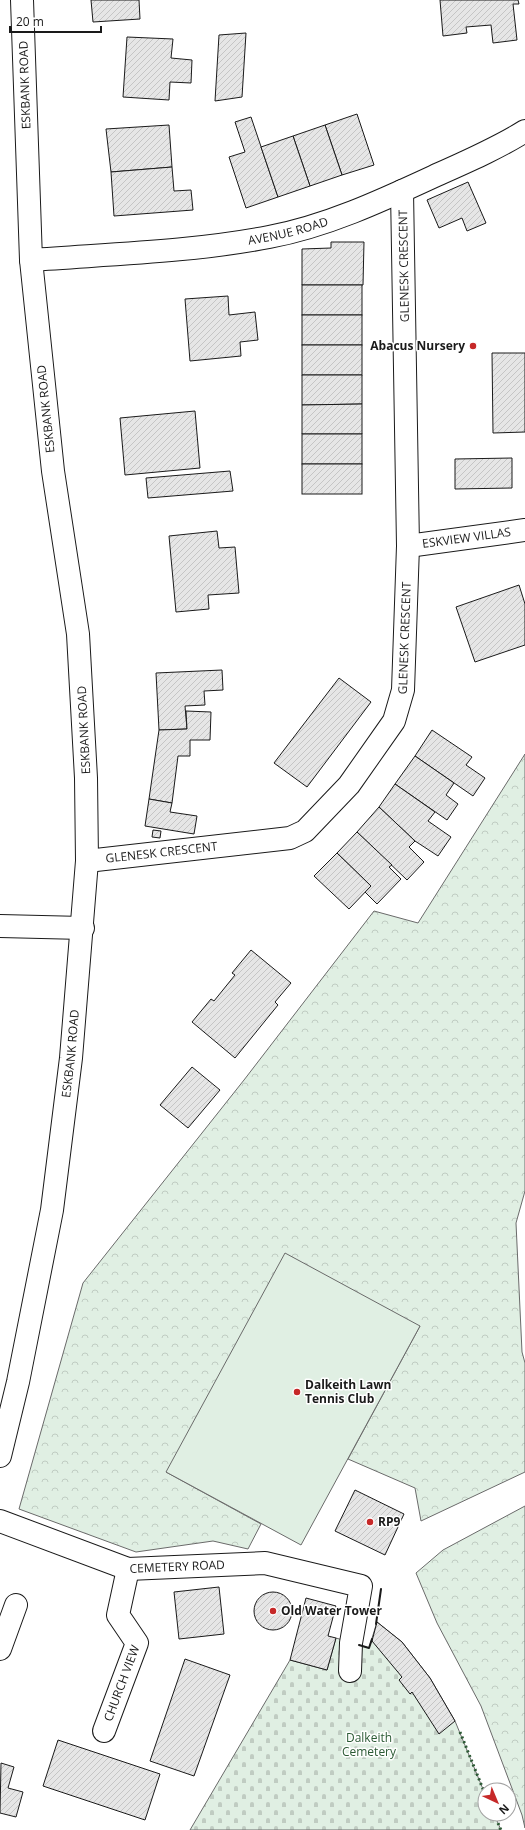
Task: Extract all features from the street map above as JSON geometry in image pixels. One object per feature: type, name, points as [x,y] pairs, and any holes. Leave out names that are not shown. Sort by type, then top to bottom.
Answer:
[{"type":"street","name":"ESKBANK ROAD","points":[[0,1456],[18,1382],[52,1210],[71,1058],[83,928],[87,861],[86,778],[78,634],[53,471],[31,260],[22,0]]},
{"type":"street","name":"AVENUE ROAD","points":[[31,260],[183,249],[271,237],[319,223],[402,191],[492,149],[525,131]]},
{"type":"street","name":"GLENESK CRESCENT","points":[[87,861],[290,838],[305,831],[349,785],[394,721],[403,690],[408,546],[402,191]]},
{"type":"street","name":"ESKVIEW VILLAS","points":[[408,546],[525,530]]},
{"type":"street","points":[[0,926],[83,928]]},
{"type":"street","name":"CEMETERY ROAD","points":[[6,1523],[128,1569],[265,1563],[361,1586],[351,1643],[350,1670]]},
{"type":"street","name":"CHURCH VIEW","points":[[104,1732],[137,1643],[118,1615],[128,1569]]},
{"type":"street","points":[[0,1649],[16,1605]]},
{"type":"green space","points":[[525,754],[525,1191],[516,1223],[522,1352],[525,1363],[525,1472],[421,1521],[415,1488],[348,1459],[420,1326],[166,1472],[261,1524],[248,1549],[213,1541],[136,1552],[19,1509],[83,1283],[244,1080],[374,911],[418,923]]},
{"type":"green space","name":"Dalkeith Lawn Tennis Club","points":[[285,1253],[420,1326],[301,1545],[166,1472]]},
{"type":"green space","points":[[525,1506],[525,1828],[517,1802],[517,1782],[510,1782],[481,1706],[437,1623],[416,1573],[443,1550]]},
{"type":"green space","name":"Dalkeith Cemetery","points":[[377,1622],[402,1642],[430,1678],[455,1721],[480,1782],[477,1782],[477,1822],[498,1822],[501,1830],[190,1830],[290,1660],[327,1670],[336,1638],[369,1648]]},
{"type":"building","points":[[91,0],[139,0],[140,19],[93,22]]},
{"type":"building","points":[[440,0],[518,0],[519,4],[513,4],[517,40],[493,43],[491,25],[466,27],[467,33],[443,36]]},
{"type":"building","points":[[246,33],[242,97],[215,101],[219,35]]},
{"type":"building","points":[[127,37],[173,39],[171,58],[192,60],[191,83],[170,82],[169,100],[123,97]]},
{"type":"building","points":[[357,114],[374,165],[342,175],[325,125]]},
{"type":"building","points":[[251,117],[278,197],[246,208],[229,157],[245,152],[235,122]]},
{"type":"building","points":[[169,125],[172,167],[111,172],[106,129]]},
{"type":"building","points":[[325,125],[342,175],[310,186],[293,136]]},
{"type":"building","points":[[293,136],[310,186],[278,197],[261,147]]},
{"type":"building","points":[[172,167],[174,191],[191,190],[193,210],[114,216],[111,172]]},
{"type":"building","points":[[468,182],[486,223],[467,231],[462,218],[439,228],[427,200]]},
{"type":"building","points":[[331,242],[364,242],[363,285],[302,285],[302,249],[331,248]]},
{"type":"building","points":[[302,285],[362,285],[362,315],[302,315]]},
{"type":"building","points":[[228,296],[229,315],[255,312],[258,340],[240,342],[241,356],[190,361],[185,299]]},
{"type":"building","points":[[302,315],[362,315],[362,345],[302,345]]},
{"type":"building","points":[[302,345],[362,345],[362,375],[302,375]]},
{"type":"building","points":[[492,353],[525,353],[525,432],[493,433]]},
{"type":"building","points":[[302,375],[362,375],[362,404],[302,405]]},
{"type":"building","points":[[362,404],[362,434],[302,434],[302,405]]},
{"type":"building","points":[[195,411],[200,468],[125,475],[120,418]]},
{"type":"building","points":[[302,434],[362,434],[362,464],[302,464]]},
{"type":"building","points":[[512,458],[512,488],[455,489],[455,459]]},
{"type":"building","points":[[302,464],[362,464],[362,494],[302,494]]},
{"type":"building","points":[[230,471],[233,491],[148,498],[146,478]]},
{"type":"building","points":[[217,531],[219,548],[235,547],[239,593],[208,595],[209,609],[176,612],[169,536]]},
{"type":"building","points":[[519,585],[525,604],[525,645],[475,662],[456,607]]},
{"type":"building","points":[[222,670],[223,690],[204,691],[205,705],[185,706],[187,729],[159,730],[156,673]]},
{"type":"building","points":[[339,678],[371,702],[307,787],[274,763]]},
{"type":"building","points":[[186,711],[211,712],[210,740],[190,740],[190,756],[178,756],[172,803],[149,799],[159,730],[187,729]]},
{"type":"building","points":[[432,730],[472,757],[466,765],[485,778],[473,796],[415,756]]},
{"type":"building","points":[[415,756],[454,783],[446,795],[458,804],[447,820],[395,784]]},
{"type":"building","points":[[395,784],[435,812],[428,821],[451,837],[438,856],[415,841],[379,807]]},
{"type":"building","points":[[149,799],[172,803],[170,812],[197,816],[194,834],[145,826]]},
{"type":"building","points":[[379,807],[415,841],[409,847],[424,862],[407,880],[357,832]]},
{"type":"building","points":[[153,830],[161,831],[160,838],[152,837]]},
{"type":"building","points":[[357,832],[392,865],[389,867],[401,879],[377,904],[365,892],[371,886],[337,853]]},
{"type":"building","points":[[337,853],[371,886],[349,909],[314,876]]},
{"type":"building","points":[[251,950],[291,983],[275,1002],[278,1005],[235,1058],[192,1022],[211,999],[214,1001],[235,975],[232,973]]},
{"type":"building","points":[[192,1067],[220,1090],[188,1128],[160,1105]]},
{"type":"building","name":"RP9","points":[[355,1490],[404,1514],[385,1555],[335,1531]]},
{"type":"building","points":[[219,1587],[224,1634],[179,1639],[174,1592]]},
{"type":"building","name":"Old Water Tower","points":[[273,1592],[286,1598],[292,1611],[286,1624],[273,1630],[260,1624],[254,1611],[260,1598]]},
{"type":"building","points":[[306,1598],[336,1606],[328,1636],[336,1638],[327,1670],[290,1660]]},
{"type":"building","points":[[377,1622],[402,1642],[430,1678],[455,1721],[439,1734],[412,1692],[410,1694],[399,1680],[402,1677],[372,1641]]},
{"type":"building","points":[[185,1659],[230,1675],[194,1776],[150,1761]]},
{"type":"building","points":[[58,1740],[160,1774],[145,1820],[43,1786]]},
{"type":"building","points":[[1,1763],[14,1767],[8,1788],[23,1792],[16,1817],[0,1813]]},
{"type":"hedge","points":[[460,1732],[480,1782]]},
{"type":"hedge","points":[[498,1822],[501,1830]]},
{"type":"wall","points":[[376,1624],[381,1589]]},
{"type":"wall","points":[[359,1645],[369,1648],[372,1639]]},
{"type":"place","name":"Abacus Nursery","points":[[473,346]]},
{"type":"place","name":"Dalkeith Lawn Tennis Club","points":[[297,1392]]},
{"type":"place","name":"RP9","points":[[370,1522]]},
{"type":"place","name":"Old Water Tower","points":[[273,1611]]}]
